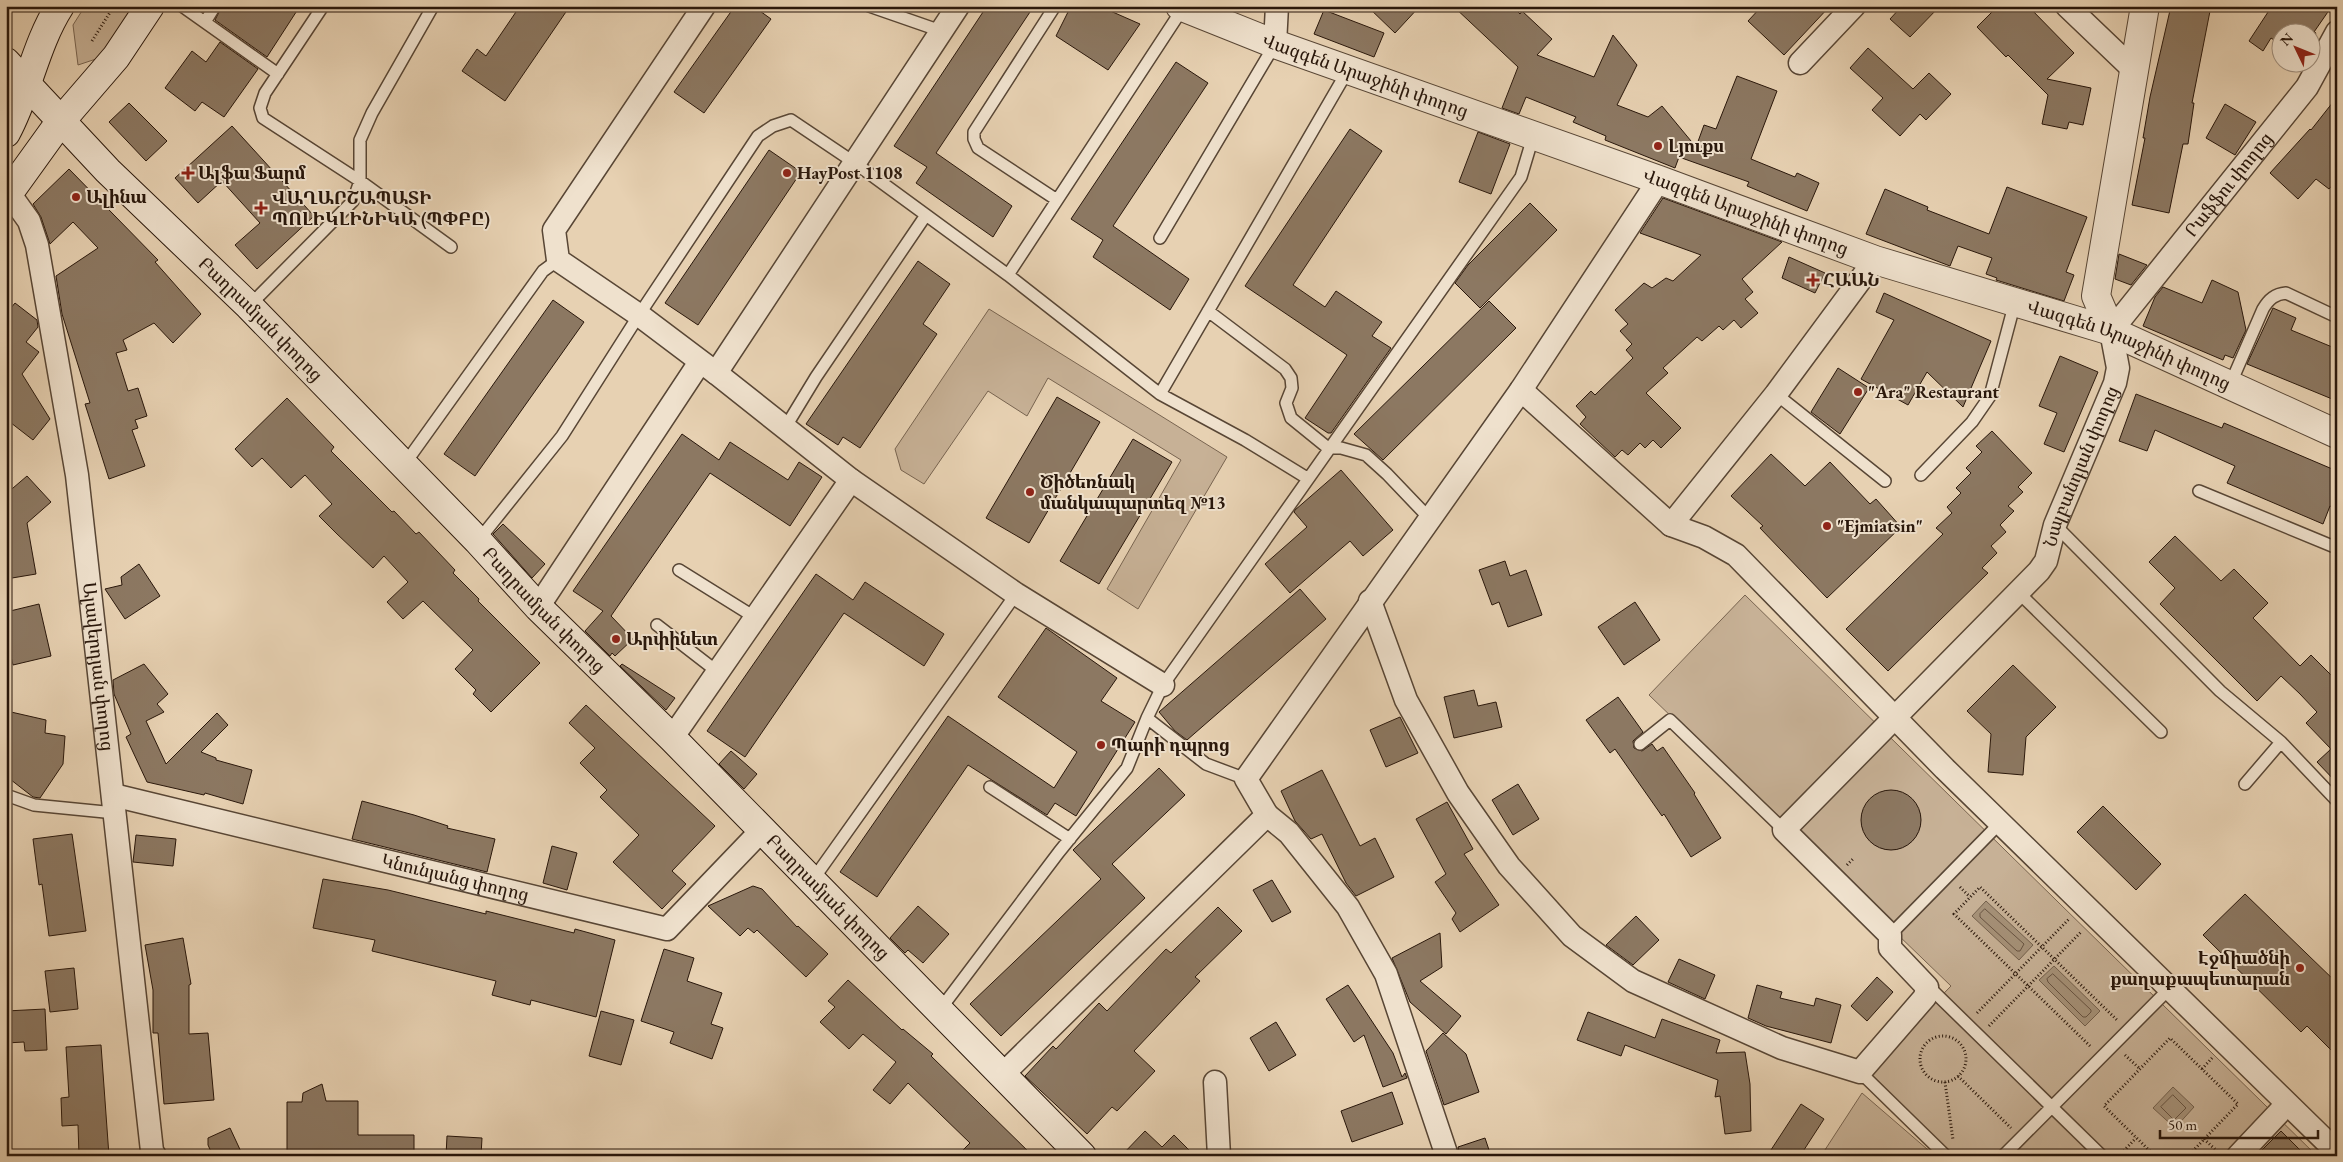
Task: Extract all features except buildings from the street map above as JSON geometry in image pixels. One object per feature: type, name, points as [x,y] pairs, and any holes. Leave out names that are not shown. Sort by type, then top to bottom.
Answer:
[{"type":"main road","points":[[6,133],[60,6]]},
{"type":"main road","points":[[7,193],[60,122],[116,57],[150,6]]},
{"type":"main road","name":"Նալբանդյան փողոց","points":[[2111,331],[2096,296],[2145,6]]},
{"type":"main road","name":"Վազգեն Արաջինի փողոց","points":[[1182,7],[1275,44],[1532,137],[1659,180],[1874,260],[2111,331],[2337,434]]},
{"type":"main road","name":"Բաղրամյան փողոց","points":[[6,62],[60,122],[108,171],[249,306],[478,541],[538,607],[672,738],[761,831],[1082,1156]]},
{"type":"street","points":[[704,6],[554,230],[558,260],[639,315],[851,480],[1016,594],[1163,685]]},
{"type":"street","points":[[538,607],[855,163],[958,6]]},
{"type":"street","points":[[1275,44],[1276,6]]},
{"type":"street","points":[[1800,63],[1854,6]]},
{"type":"street","points":[[2067,6],[2135,71]]},
{"type":"street","name":"Րաֆֆու փողոց","points":[[2111,331],[2307,87],[2337,32]]},
{"type":"street","points":[[1447,1156],[1386,974],[1348,907],[1290,833],[1267,815],[1246,779],[1370,601],[1522,390],[1659,180]]},
{"type":"street","name":"Ալավերդյան փողոց","points":[[7,193],[30,221],[37,246],[78,475],[152,1151],[155,1156]]},
{"type":"street","points":[[1671,525],[1776,394],[1874,260]]},
{"type":"street","name":"Նալբանդյան փողոց","points":[[1784,830],[1895,719],[2046,561],[2055,524],[2115,383],[2118,362],[2111,331]]},
{"type":"street","points":[[1522,390],[1671,525],[1704,537],[1736,555],[1895,719],[2337,1152]]},
{"type":"street","points":[[672,738],[719,673],[851,480]]},
{"type":"street","points":[[1370,601],[1406,700],[1458,793],[1509,866],[1572,936],[1633,981],[1782,1048],[1860,1072],[1923,988],[1890,948],[1890,935],[1784,830]]},
{"type":"street","name":"Կնունյանց փողոց","points":[[114,804],[667,929],[761,831]]},
{"type":"street","points":[[1002,1075],[1267,815]]},
{"type":"street","points":[[1215,1082],[1219,1156]]},
{"type":"street","points":[[2238,1156],[2288,1104]]},
{"type":"lane","points":[[182,6],[278,74]]},
{"type":"lane","points":[[204,22],[215,6]]},
{"type":"lane","points":[[323,6],[266,93],[260,108],[263,118],[360,181],[451,247]]},
{"type":"lane","points":[[249,306],[354,201],[360,181],[360,140],[372,113],[433,6]]},
{"type":"lane","points":[[870,6],[941,31]]},
{"type":"lane","points":[[1055,6],[974,132],[974,140],[978,148],[1058,200]]},
{"type":"lane","points":[[1008,275],[1182,7]]},
{"type":"lane","points":[[1160,238],[1275,44]]},
{"type":"lane","points":[[1160,394],[1348,70]]},
{"type":"lane","points":[[478,541],[562,436],[639,315],[758,136],[773,126],[791,120],[855,163],[1008,275],[1160,394],[1245,440],[1307,478]]},
{"type":"lane","points":[[939,1011],[1059,852],[1127,768],[1147,718],[1163,685],[1328,448],[1521,177],[1532,137]]},
{"type":"lane","points":[[785,428],[821,369],[926,215]]},
{"type":"lane","points":[[404,466],[543,271],[558,260]]},
{"type":"lane","points":[[2230,385],[2263,309],[2268,301],[2278,294],[2286,293],[2337,317]]},
{"type":"lane","points":[[1921,475],[1972,422],[1990,396],[2015,302]]},
{"type":"lane","points":[[1208,311],[1285,369],[1291,378],[1292,388],[1286,403],[1291,418],[1328,448],[1341,448],[1366,455],[1388,474],[1430,519]]},
{"type":"lane","points":[[1776,394],[1885,481]]},
{"type":"lane","points":[[2199,491],[2337,548]]},
{"type":"lane","points":[[2055,524],[2220,691],[2281,742],[2337,801]]},
{"type":"lane","points":[[679,570],[756,618]]},
{"type":"lane","points":[[2018,592],[2161,732]]},
{"type":"lane","points":[[812,881],[1016,594]]},
{"type":"lane","points":[[657,625],[719,673]]},
{"type":"lane","points":[[1147,718],[1206,764],[1246,779]]},
{"type":"lane","points":[[1640,744],[1670,720],[1784,830]]},
{"type":"lane","points":[[2245,784],[2281,742]]},
{"type":"lane","points":[[990,787],[1070,839]]},
{"type":"lane","points":[[6,795],[34,805],[114,804]]},
{"type":"lane","points":[[1890,935],[2000,823]]},
{"type":"lane","points":[[1923,988],[1967,1023],[2102,1156]]},
{"type":"lane","points":[[2003,1156],[2169,989]]},
{"type":"lane","points":[[1860,1072],[1946,1156]]},
{"type":"path","points":[[92,41],[114,6]]},
{"type":"path","points":[[2101,1057],[1954,914],[1980,887],[2128,1030]]},
{"type":"path","points":[[1952,1038],[2042,946],[2089,911]]},
{"type":"path","points":[[1964,1051],[2054,959],[2089,911]]},
{"type":"path","points":[[1944,1036],[1952,1038],[1959,1042],[1964,1051],[1966,1064],[1958,1076],[1945,1082],[1930,1077],[1924,1071],[1921,1055],[1929,1041],[1944,1036]]},
{"type":"path","points":[[2155,1156],[2104,1106],[2170,1038],[2238,1104],[2188,1156]]},
{"type":"path","points":[[1958,1076],[2020,1138]]},
{"type":"path","points":[[1945,1082],[1954,1146]]},
{"type":"path","points":[[2119,1156],[2136,1138]]},
{"type":"path","points":[[2204,1139],[2222,1156]]},
{"type":"shaded area","points":[[85,6],[144,6],[114,53],[78,65],[73,25]]},
{"type":"shaded area","points":[[989,309],[1227,457],[1138,609],[1107,589],[1181,460],[1048,378],[1027,416],[988,391],[924,484],[901,470],[895,449]]},
{"type":"shaded area","points":[[1745,595],[2317,1156],[1954,1156],[1868,1071],[1951,986],[1649,695]]},
{"type":"shaded area","points":[[1862,1093],[1927,1149],[1933,1156],[1821,1156]]},
{"type":"water","points":[[1986,901],[2033,945],[2019,960],[1972,916]]},
{"type":"water","points":[[2054,966],[2100,1011],[2085,1026],[2039,980]]},
{"type":"water","points":[[2173,1087],[2194,1107],[2175,1128],[2153,1108]]},
{"type":"place","name":"Լյուքս","points":[[1658,146]]},
{"type":"place","name":"Ալֆա Ֆարմ","points":[[188,173]]},
{"type":"place","name":"HayPost 1108","points":[[787,173]]},
{"type":"place","name":"Ալինա","points":[[76,197]]},
{"type":"place","name":"ՎԱՂԱՐՇԱՊԱՏԻ ՊՈԼԻԿԼԻՆԻԿԱ (ՊՓԲԸ)","points":[[261,208]]},
{"type":"place","name":"ՀԱԱՆ","points":[[1813,280]]},
{"type":"place","name":"\"Ara\" Restaurant","points":[[1858,392]]},
{"type":"place","name":"Ծիծեռնակ մանկապարտեզ №13","points":[[1030,492]]},
{"type":"place","name":"\"Ejmiatsin\"","points":[[1827,526]]},
{"type":"place","name":"Արփինետ","points":[[616,639]]},
{"type":"place","name":"Պարի դպրոց","points":[[1101,745]]},
{"type":"place","name":"Էջմիածնի քաղաքապետարան","points":[[2300,968]]}]
